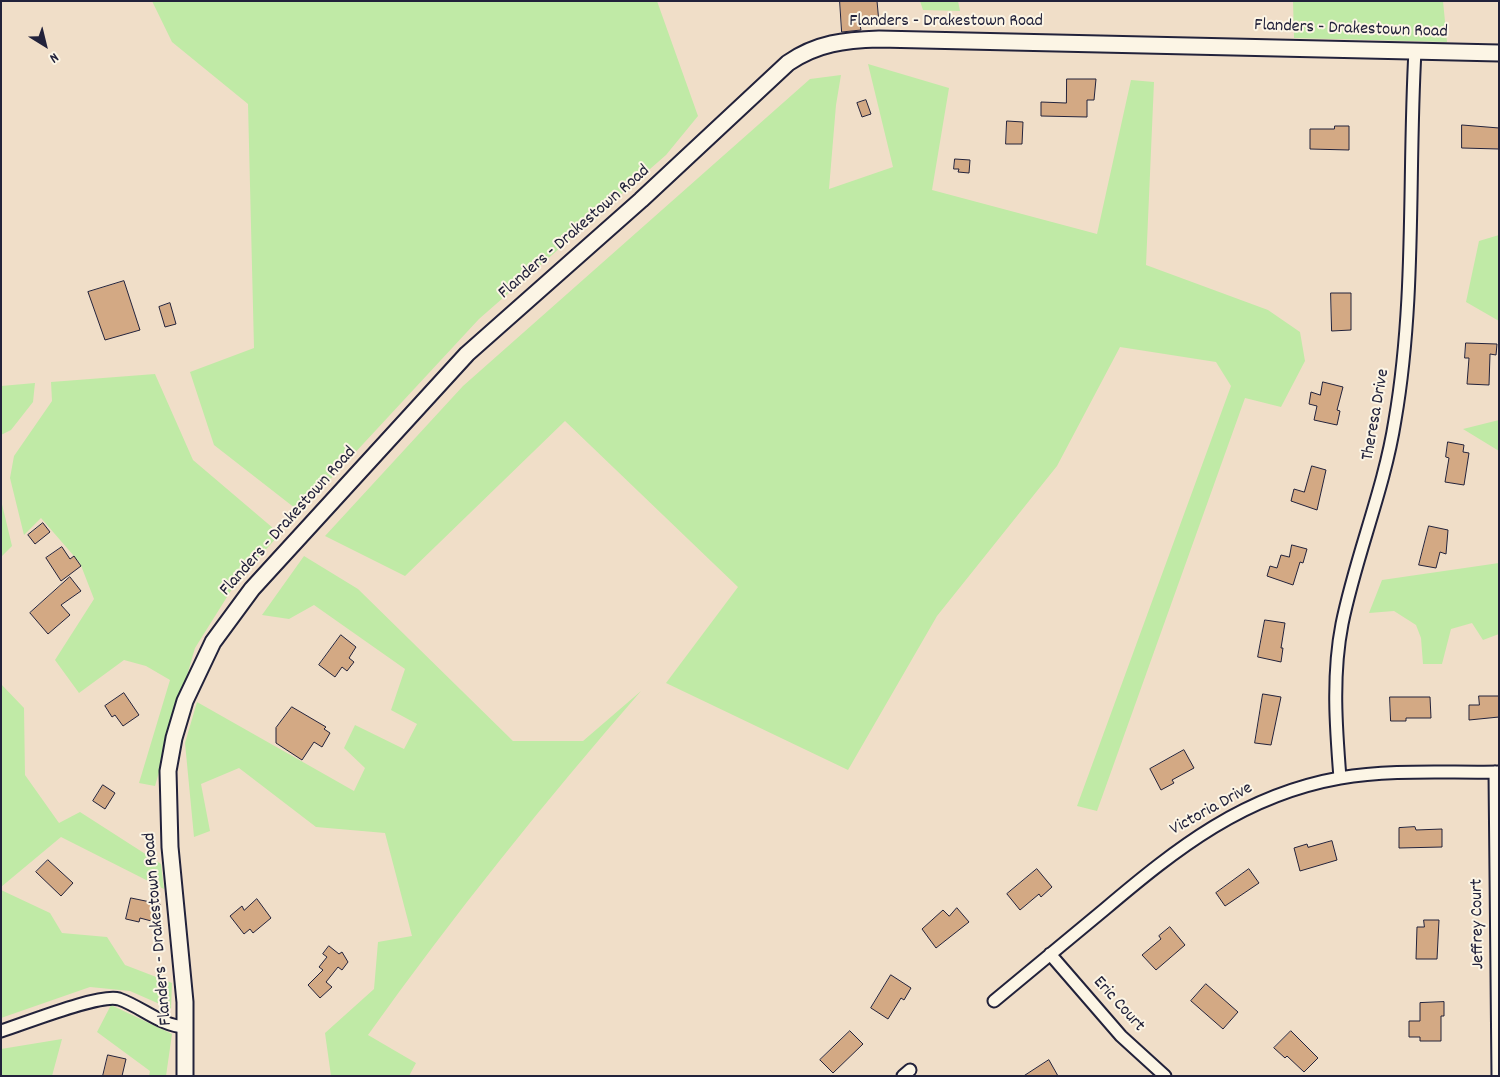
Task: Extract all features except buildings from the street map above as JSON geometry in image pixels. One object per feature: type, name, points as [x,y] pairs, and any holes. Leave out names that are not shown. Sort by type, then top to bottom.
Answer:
[{"type":"street","name":"Flanders - Drakestown Road","points":[[184,1076],[186,1027],[170,847],[168,771],[174,738],[185,701],[214,642],[230,616],[265,574],[467,354],[634,206],[788,63],[820,46],[835,42],[872,39],[1499,52]]},
{"type":"street","name":"Theresa Drive","points":[[1340,778],[1336,687],[1342,625],[1384,474],[1395,421],[1404,358],[1408,302],[1415,51]]},
{"type":"street","name":"Victoria Drive","points":[[994,1001],[1172,853],[1216,824],[1274,796],[1340,778],[1380,774],[1497,772]]},
{"type":"street","name":"Jeffrey Court","points":[[1497,772],[1498,1076]]},
{"type":"street","name":"Eric Court","points":[[1050,954],[1121,1036],[1165,1076]]},
{"type":"street","points":[[1,1031],[89,1002],[116,998],[174,1027],[186,1027]]},
{"type":"green space","points":[[152,1],[657,1],[698,116],[666,155],[479,319],[300,512],[214,445],[190,372],[254,348],[248,104],[172,42]]},
{"type":"green space","points":[[920,1],[958,1],[960,11],[923,10]]},
{"type":"green space","points":[[1293,1],[1443,1],[1447,42],[1294,38]]},
{"type":"green space","points":[[868,64],[949,88],[932,190],[1097,234],[1131,80],[1154,82],[1146,265],[1268,310],[1300,332],[1305,361],[1281,407],[1245,398],[1097,811],[1077,806],[1231,386],[1216,362],[1120,347],[1057,466],[937,616],[848,770],[666,683],[738,587],[565,421],[405,576],[325,536],[463,386],[810,79],[841,75],[836,105],[829,189],[893,167]]},
{"type":"green space","points":[[1499,235],[1499,321],[1466,302],[1479,241]]},
{"type":"green space","points":[[155,374],[193,460],[280,534],[237,581],[195,648],[155,786],[139,783],[170,680],[146,666],[124,660],[79,693],[55,660],[94,599],[80,563],[41,518],[24,535],[10,478],[14,456],[52,401],[51,382]]},
{"type":"green space","points":[[35,383],[33,402],[11,430],[1,435],[1,386]]},
{"type":"green space","points":[[1499,420],[1499,451],[1463,429]]},
{"type":"green space","points":[[1,500],[12,546],[1,557]]},
{"type":"green space","points":[[304,556],[358,589],[513,741],[583,741],[641,691],[500,860],[368,1035],[416,1063],[409,1076],[331,1076],[325,1033],[374,989],[378,942],[412,936],[385,833],[316,827],[239,768],[201,784],[210,831],[194,837],[185,743],[197,702],[354,791],[365,768],[344,748],[355,725],[404,749],[417,724],[391,710],[405,669],[314,605],[289,619],[262,615]]},
{"type":"green space","points":[[1499,563],[1499,634],[1483,640],[1472,623],[1451,629],[1442,664],[1423,664],[1421,638],[1416,625],[1394,611],[1369,613],[1382,580]]},
{"type":"green space","points":[[1,684],[24,708],[25,775],[59,823],[80,812],[161,864],[164,889],[61,837],[1,887]]},
{"type":"green space","points":[[1,890],[50,913],[62,933],[107,937],[125,965],[172,983],[171,1009],[130,991],[90,987],[1,1018]]},
{"type":"green space","points":[[111,1005],[172,1034],[166,1076],[149,1076],[150,1071],[97,1032]]},
{"type":"green space","points":[[62,1039],[52,1076],[1,1076],[1,1049]]}]
